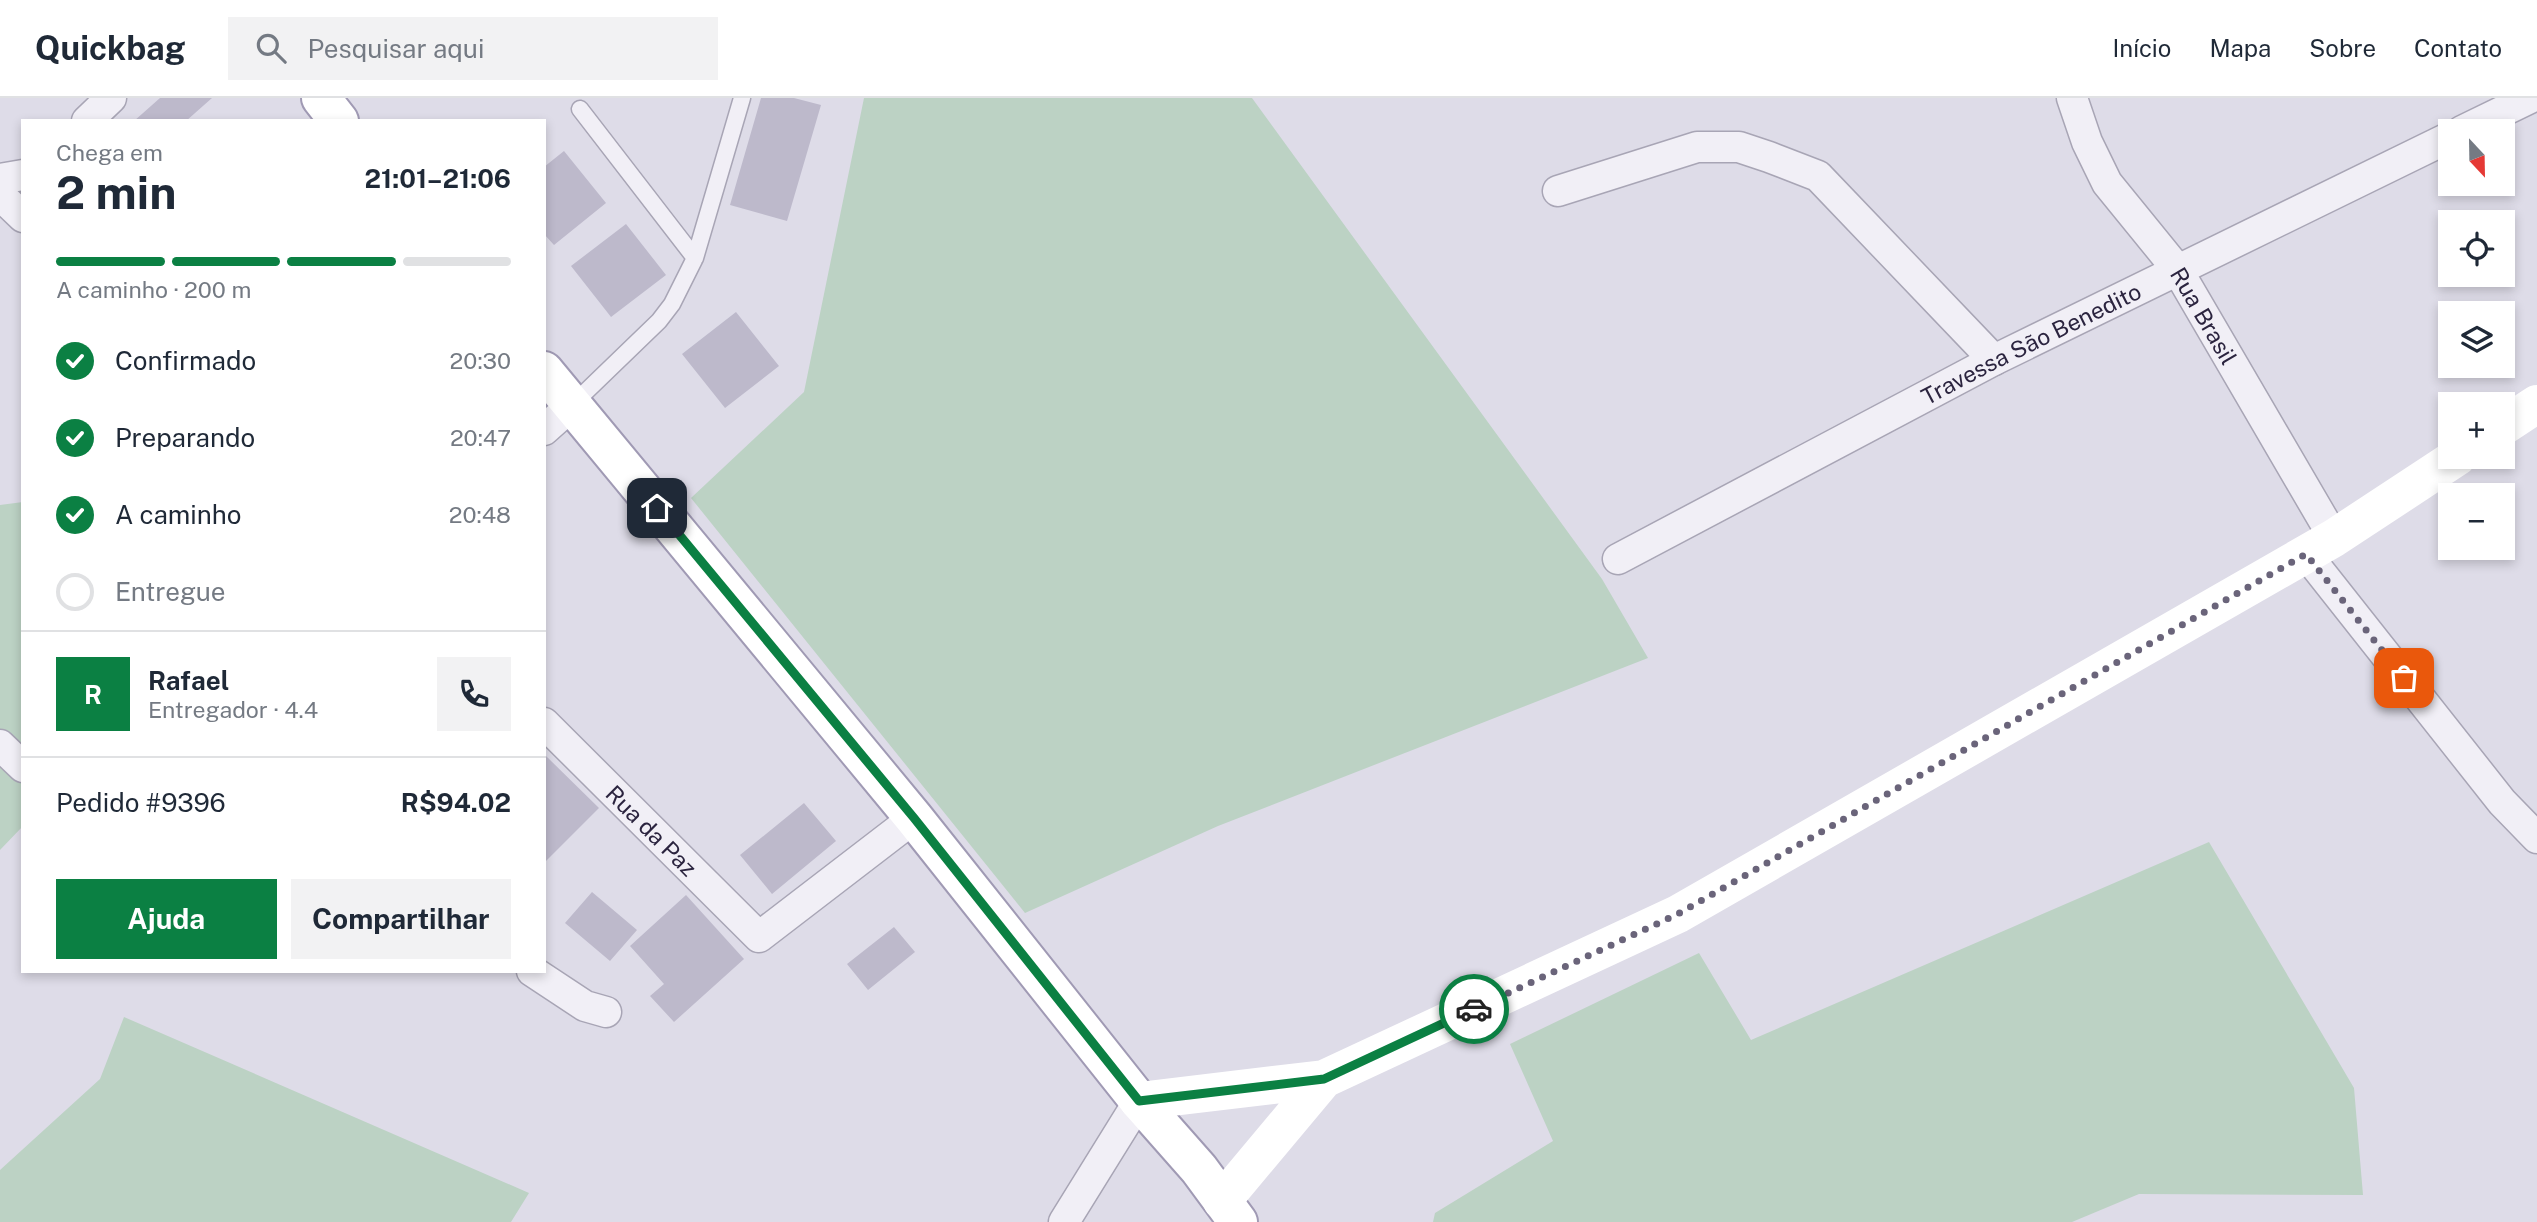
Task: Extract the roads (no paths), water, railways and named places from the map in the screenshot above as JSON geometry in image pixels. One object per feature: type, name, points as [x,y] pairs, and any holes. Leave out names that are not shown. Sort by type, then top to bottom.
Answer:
[{"type":"street","points":[[321,98],[337,119]]},
{"type":"street","name":"Rua Brasil","points":[[2072,98],[2087,142],[2107,183],[2177,269],[2320,546],[2502,802],[2537,838]]},
{"type":"street","points":[[2487,119],[2530,98]]},
{"type":"street","name":"Travessa São Benedito","points":[[1618,559],[1994,360],[2438,143]]},
{"type":"street","points":[[1558,191],[1697,147],[1739,147],[1769,157],[1818,176],[1994,360]]},
{"type":"street","points":[[0,179],[21,175]]},
{"type":"street","points":[[0,195],[21,215]]},
{"type":"street","points":[[546,373],[914,818],[1139,1101],[1199,1169],[1230,1211],[1324,1079]]},
{"type":"street","points":[[546,428],[572,404]]},
{"type":"street","points":[[2515,418],[2537,404]]},
{"type":"street","points":[[1139,1101],[1324,1079],[1678,914],[2320,546],[2439,469]]},
{"type":"street","name":"Rua da Paz","points":[[546,725],[759,937],[914,818]]},
{"type":"street","points":[[0,746],[21,765]]},
{"type":"street","points":[[535,973],[585,1006],[606,1012]]},
{"type":"street","points":[[1064,1222],[1139,1101]]},
{"type":"lane","points":[[572,404],[659,321],[672,304],[695,258],[743,98]]},
{"type":"lane","points":[[580,109],[695,258]]}]
